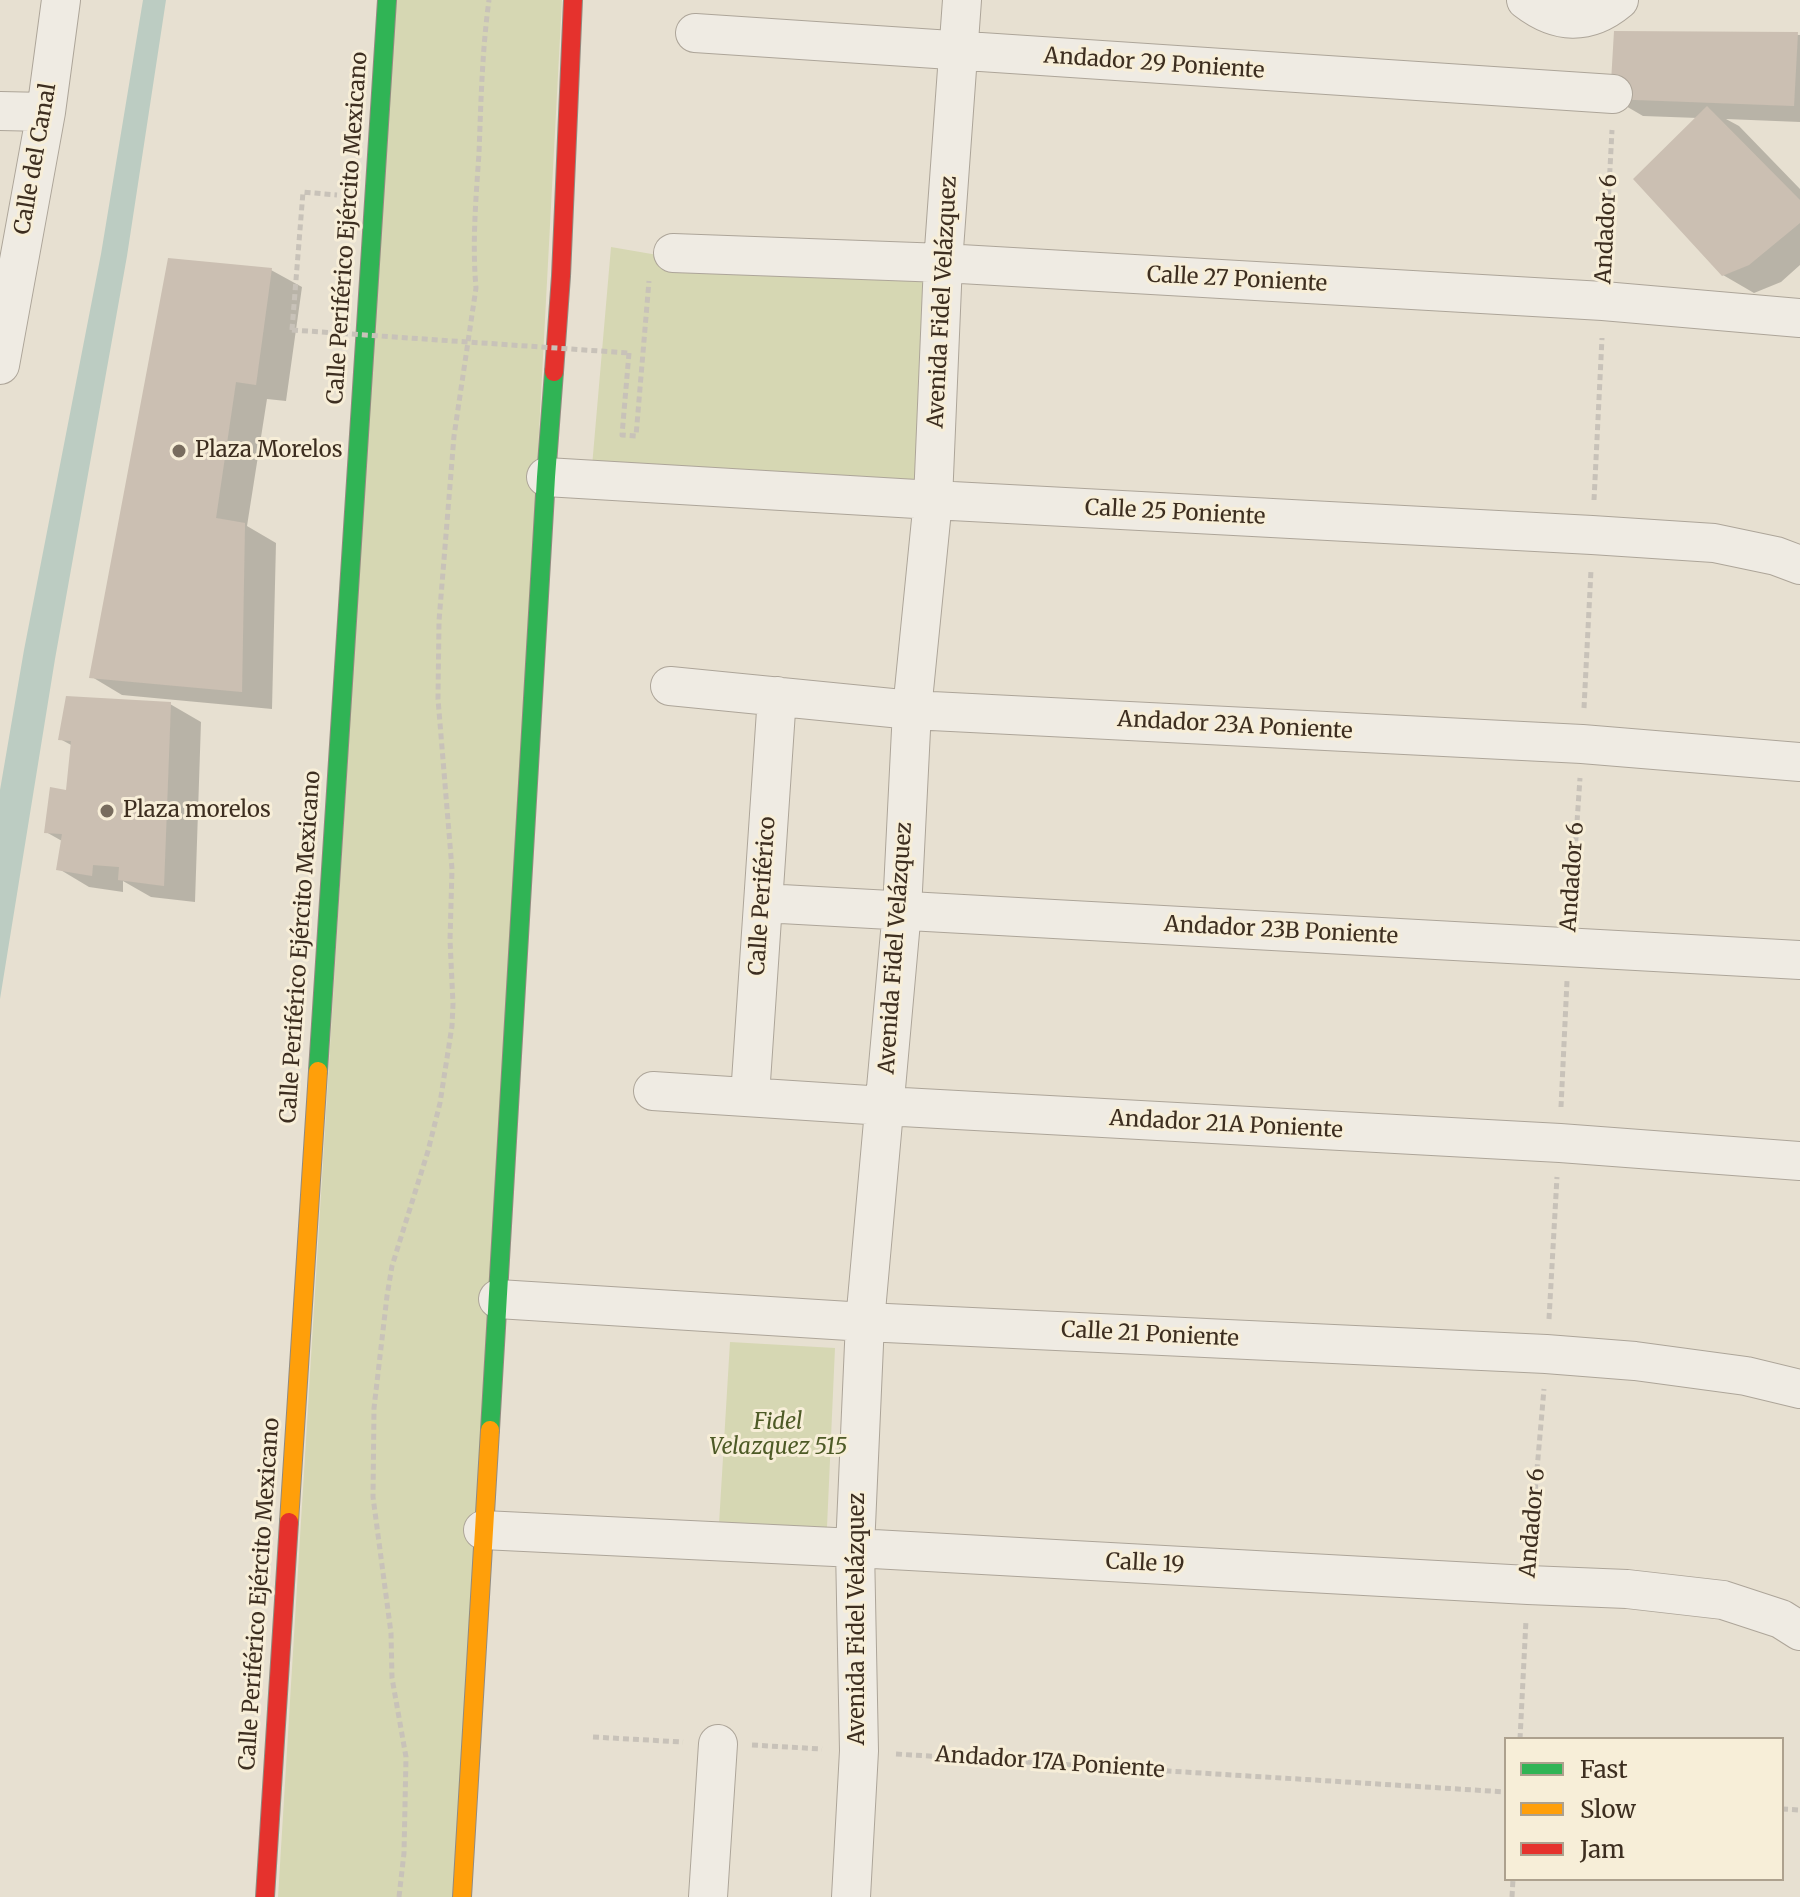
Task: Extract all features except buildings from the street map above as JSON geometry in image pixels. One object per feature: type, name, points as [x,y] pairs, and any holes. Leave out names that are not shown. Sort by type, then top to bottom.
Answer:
[{"type":"highway","name":"Calle Periférico Ejército Mexicano","points":[[265,1897],[387,0]]},
{"type":"highway","points":[[462,1897],[546,477],[561,276],[573,0]]},
{"type":"street","name":"Calle del Canal","points":[[0,365],[3,326],[46,112],[61,0]]},
{"type":"street","name":"Avenida Fidel Velázquez","points":[[851,1897],[859,1751],[855,1548],[865,1322],[902,910],[912,710],[933,500],[943,263],[962,0]]},
{"type":"street","points":[[1526,0],[1544,13],[1574,20],[1597,15],[1619,0]]},
{"type":"street","name":"Andador 29 Poniente","points":[[695,33],[1613,94]]},
{"type":"street","points":[[0,111],[46,112]]},
{"type":"street","name":"Calle 27 Poniente","points":[[673,253],[943,263],[1603,301],[1800,318]]},
{"type":"street","name":"Calle 25 Poniente","points":[[546,477],[1714,543],[1776,556],[1800,565]]},
{"type":"street","name":"Andador 23A Poniente","points":[[670,686],[912,710],[1582,744],[1800,762]]},
{"type":"street","name":"Calle Periférico","points":[[750,1096],[777,696]]},
{"type":"street","name":"Andador 23B Poniente","points":[[763,903],[1800,960]]},
{"type":"street","name":"Andador 21A Poniente","points":[[653,1091],[1560,1143],[1800,1161]]},
{"type":"street","name":"Calle 21 Poniente","points":[[498,1299],[865,1322],[1546,1354],[1635,1361],[1746,1376],[1800,1389]]},
{"type":"street","name":"Calle 19","points":[[483,1530],[1627,1589],[1723,1600],[1781,1619],[1800,1631]]},
{"type":"street","points":[[708,1897],[718,1744]]},
{"type":"path","points":[[399,1897],[404,1853],[406,1757],[392,1678],[391,1633],[373,1497],[374,1408],[392,1266],[440,1103],[452,1026],[452,869],[438,699],[439,621],[454,436],[476,288],[476,199],[489,0]]},
{"type":"path","name":"Andador 6","points":[[1520,1737],[1560,1143],[1613,94]]},
{"type":"path","points":[[373,197],[303,192],[292,330],[629,353],[622,435],[636,436],[649,282],[673,253]]},
{"type":"path","name":"Andador 17A Poniente","points":[[593,1737],[1504,1792]]},
{"type":"green space","points":[[394,0],[562,0],[461,1897],[278,1897]]},
{"type":"green space","points":[[611,247],[675,258],[940,268],[930,496],[591,478]]},
{"type":"green space","name":"Fidel Velazquez 515","points":[[730,1342],[835,1348],[827,1527],[719,1524]]},
{"type":"shaded area","points":[[143,0],[166,0],[127,256],[55,659],[0,999],[0,790],[101,254]]},
{"type":"traffic: fast","points":[[318,1071],[387,0]]},
{"type":"traffic: fast","points":[[490,1430],[554,372]]},
{"type":"traffic: slow","points":[[289,1522],[318,1071]]},
{"type":"traffic: slow","points":[[462,1897],[490,1430]]},
{"type":"traffic: jam","points":[[554,372],[573,0]]},
{"type":"traffic: jam","points":[[265,1897],[289,1522]]},
{"type":"place","name":"Plaza Morelos","points":[[179,451]]},
{"type":"place","name":"Plaza morelos","points":[[107,811]]}]
